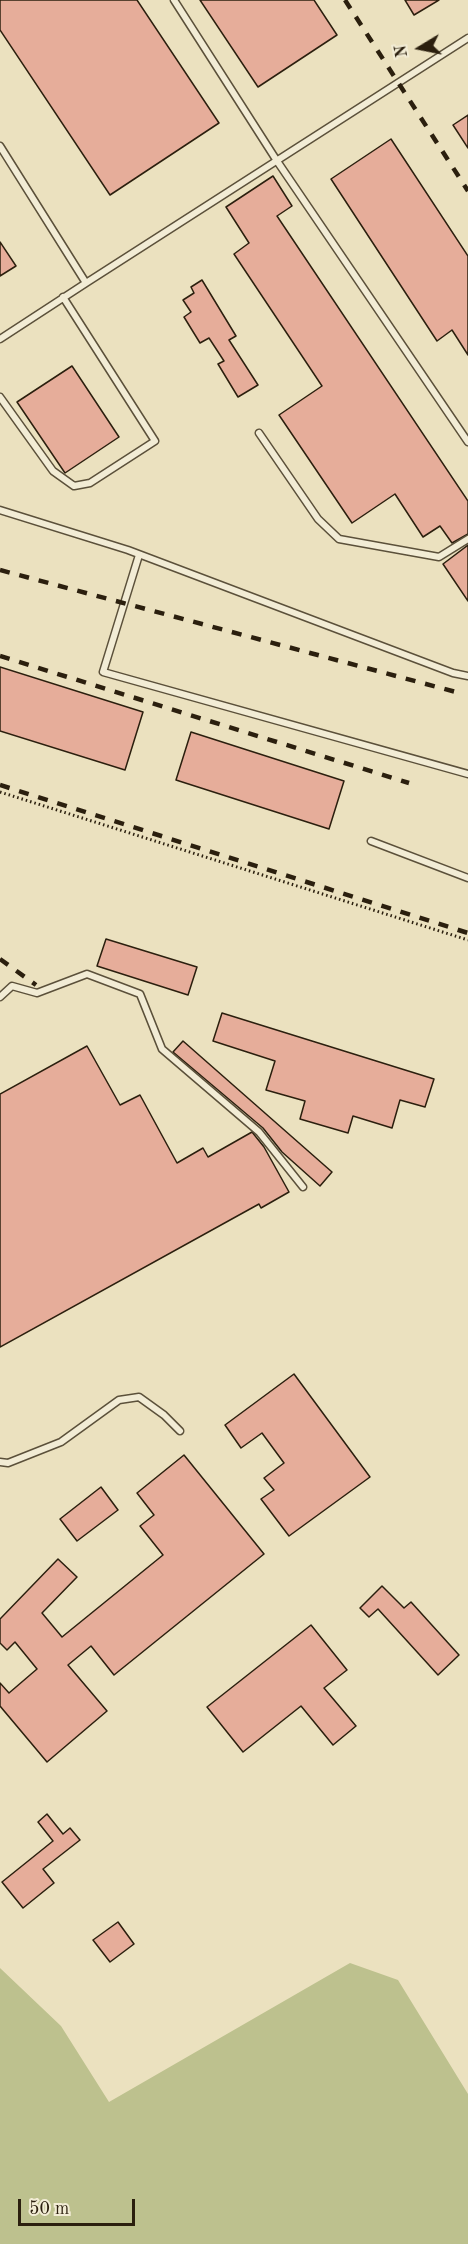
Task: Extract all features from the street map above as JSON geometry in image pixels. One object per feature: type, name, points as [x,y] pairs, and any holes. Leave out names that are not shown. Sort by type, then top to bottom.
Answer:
[{"type":"lane","points":[[174,0],[277,161],[468,442]]},
{"type":"lane","points":[[0,339],[468,38]]},
{"type":"lane","points":[[0,146],[86,283]]},
{"type":"lane","points":[[0,397],[53,471],[74,486],[90,483],[155,441],[63,297]]},
{"type":"lane","points":[[259,433],[318,519],[339,539],[439,557],[468,539]]},
{"type":"lane","points":[[0,510],[139,555],[453,673],[468,676]]},
{"type":"lane","points":[[139,555],[103,672],[468,774]]},
{"type":"lane","points":[[372,841],[468,879]]},
{"type":"lane","points":[[0,997],[12,986],[37,993],[87,974],[140,994],[162,1048],[259,1132],[303,1186]]},
{"type":"lane","points":[[0,1462],[8,1463],[61,1442],[119,1400],[139,1397],[164,1415],[180,1431]]},
{"type":"path","points":[[0,792],[468,940]]},
{"type":"green space","points":[[350,1963],[398,1980],[468,2094],[468,2244],[0,2244],[0,1968],[61,2026],[109,2102]]},
{"type":"building","points":[[0,0],[137,0],[219,123],[110,195],[0,30]]},
{"type":"building","points":[[200,0],[314,0],[337,35],[258,87]]},
{"type":"building","points":[[405,0],[439,0],[414,15]]},
{"type":"building","points":[[468,115],[468,148],[453,125]]},
{"type":"building","points":[[391,139],[468,256],[468,355],[452,330],[437,341],[331,179]]},
{"type":"building","points":[[273,176],[292,206],[277,216],[468,501],[468,534],[452,543],[440,526],[423,537],[395,494],[352,523],[279,415],[322,386],[234,254],[249,243],[226,207]]},
{"type":"building","points":[[0,242],[16,266],[0,276]]},
{"type":"building","points":[[202,280],[236,336],[229,340],[258,385],[238,397],[218,364],[224,361],[209,338],[200,343],[184,317],[191,312],[183,300],[194,293],[191,287]]},
{"type":"building","points":[[72,366],[119,437],[65,473],[17,402]]},
{"type":"building","points":[[468,545],[468,601],[443,564]]},
{"type":"building","points":[[0,667],[143,712],[125,770],[0,731]]},
{"type":"building","points":[[191,732],[344,781],[329,829],[176,780]]},
{"type":"building","points":[[106,939],[197,967],[188,995],[97,966]]},
{"type":"building","points":[[222,1013],[434,1079],[425,1107],[400,1100],[392,1128],[353,1116],[348,1133],[300,1119],[305,1101],[266,1090],[275,1061],[213,1041]]},
{"type":"building","points":[[183,1041],[332,1172],[320,1186],[282,1152],[263,1128],[173,1052]]},
{"type":"building","points":[[87,1046],[120,1105],[140,1095],[177,1163],[203,1148],[208,1157],[252,1132],[264,1147],[289,1192],[261,1208],[259,1204],[0,1347],[0,1094]]},
{"type":"building","points":[[294,1374],[370,1477],[289,1536],[261,1499],[274,1490],[264,1478],[284,1463],[262,1433],[241,1448],[225,1425]]},
{"type":"building","points":[[184,1455],[264,1554],[114,1675],[91,1646],[68,1665],[107,1711],[47,1762],[0,1706],[0,1683],[9,1693],[37,1669],[15,1642],[7,1650],[0,1643],[0,1619],[58,1559],[77,1577],[42,1613],[62,1637],[163,1555],[140,1526],[154,1515],[137,1493]]},
{"type":"building","points":[[101,1487],[118,1510],[77,1541],[60,1519]]},
{"type":"building","points":[[382,1586],[404,1608],[411,1602],[459,1655],[438,1675],[378,1609],[369,1617],[360,1608]]},
{"type":"building","points":[[311,1625],[347,1670],[324,1688],[356,1726],[333,1745],[301,1706],[243,1752],[207,1707]]},
{"type":"building","points":[[47,1814],[63,1834],[70,1828],[80,1840],[43,1869],[54,1883],[23,1908],[2,1882],[53,1841],[38,1822]]},
{"type":"building","points":[[118,1922],[134,1944],[110,1962],[93,1940]]},
{"type":"railway","points":[[345,0],[468,191]]},
{"type":"railway","points":[[0,570],[456,692]]},
{"type":"railway","points":[[0,656],[409,783]]},
{"type":"railway","points":[[0,785],[468,933]]},
{"type":"railway","points":[[0,959],[36,985]]}]
